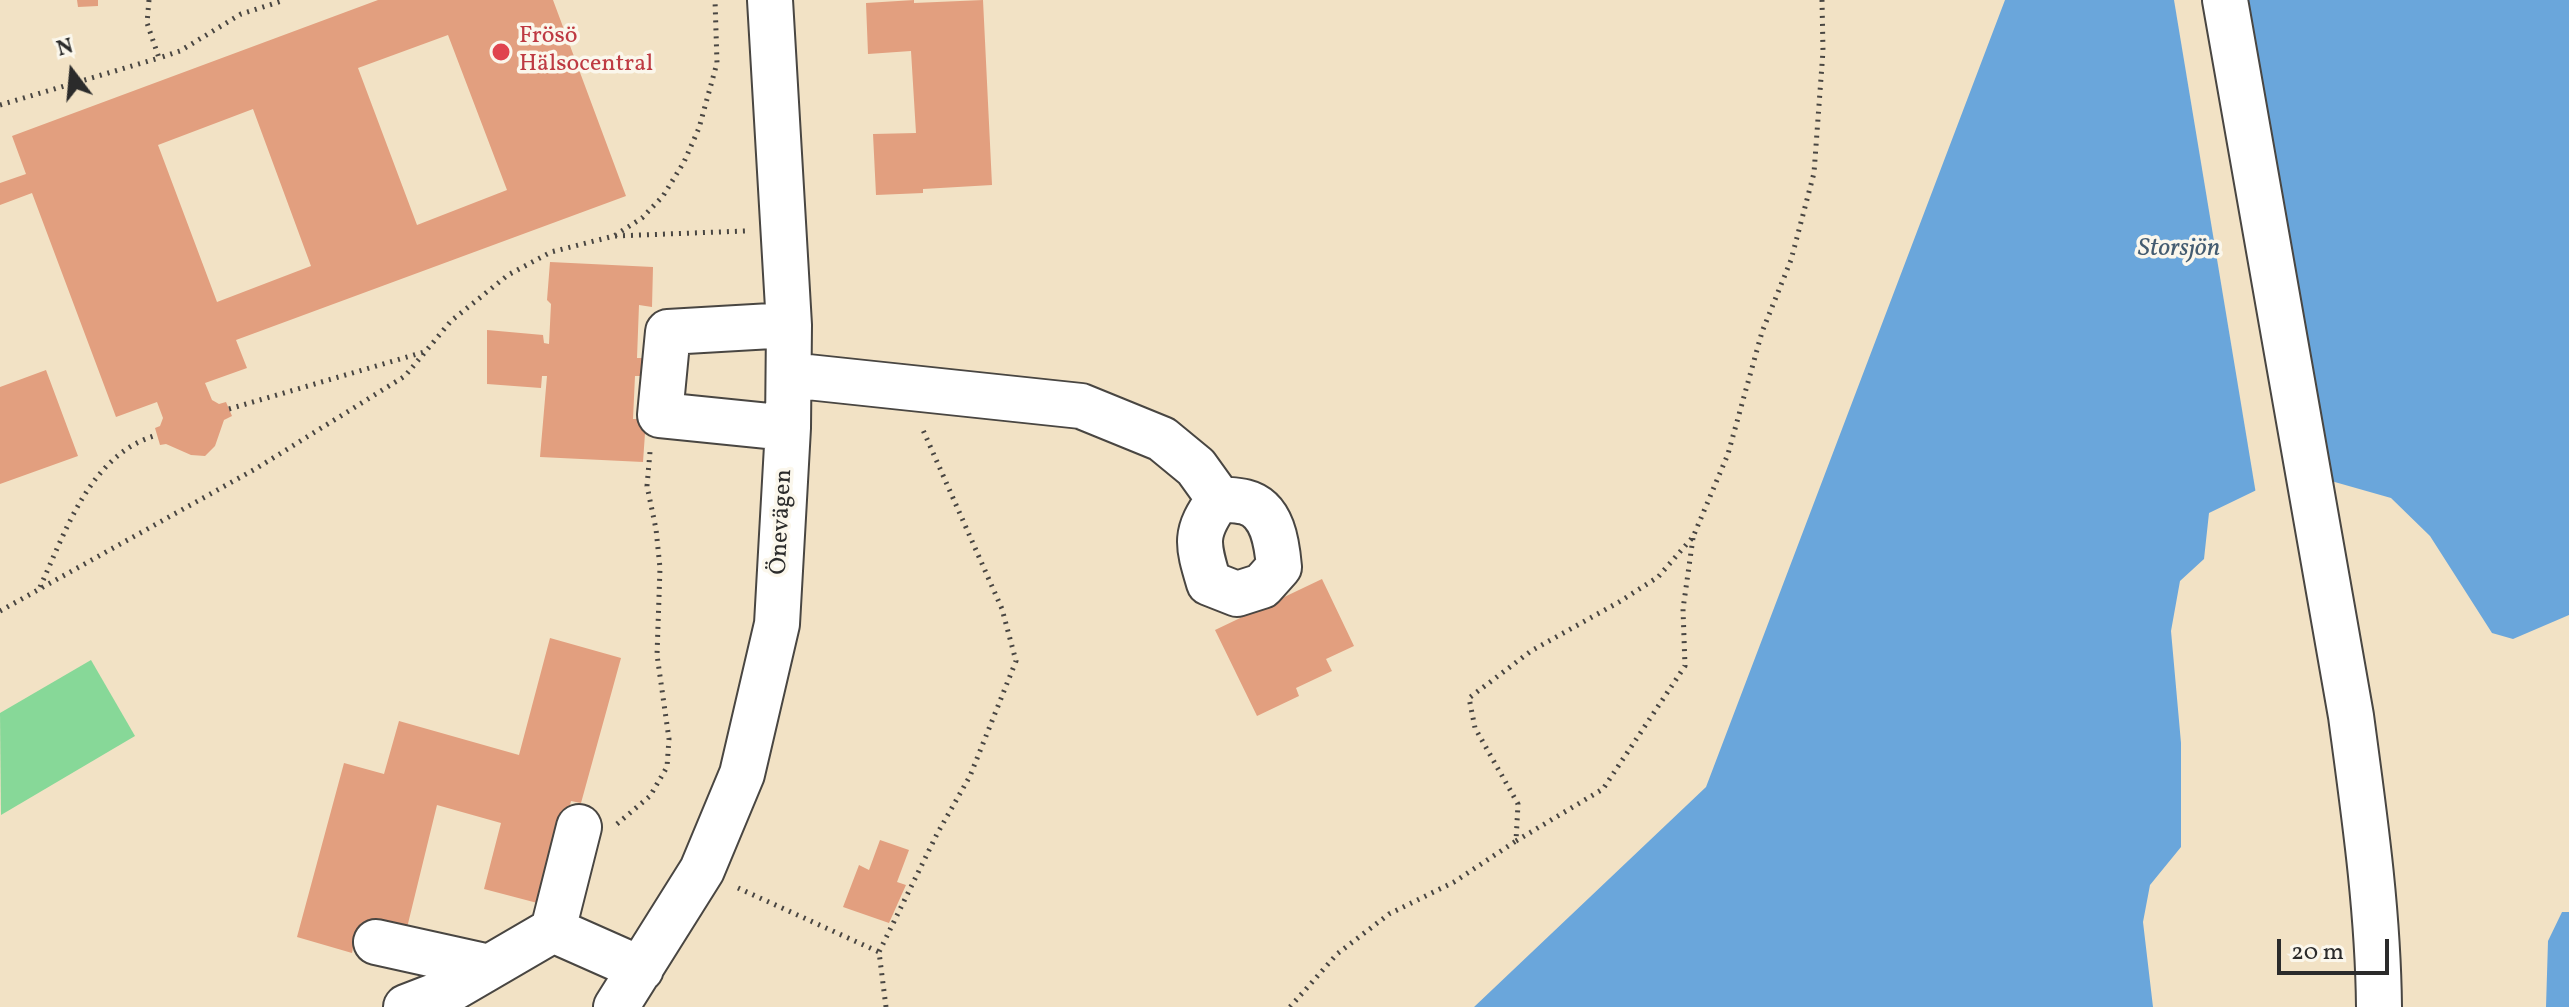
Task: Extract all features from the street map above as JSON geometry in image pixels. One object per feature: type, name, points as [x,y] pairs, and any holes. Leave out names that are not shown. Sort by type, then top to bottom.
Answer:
[{"type":"street","name":"Önevägen","points":[[616,1007],[702,870],[742,774],[777,624],[788,428],[789,325],[770,0]]},
{"type":"street","points":[[2225,0],[2351,716],[2378,945],[2379,1007]]},
{"type":"street","points":[[788,428],[660,415],[668,332],[789,325]]},
{"type":"street","points":[[789,375],[1081,406],[1162,439],[1196,467],[1219,499]]},
{"type":"street","points":[[406,1007],[450,990],[553,930],[574,845]]},
{"type":"street","points":[[553,930],[641,969]]},
{"type":"street","points":[[376,942],[489,967]]},
{"type":"path","points":[[149,0],[147,23],[159,58]]},
{"type":"path","points":[[0,105],[180,51],[241,14],[285,0]]},
{"type":"path","points":[[614,236],[642,218],[663,196],[684,162],[699,128],[717,63],[715,0]]},
{"type":"path","points":[[1290,1007],[1337,954],[1389,914],[1454,882],[1603,789],[1685,666],[1683,609],[1693,537],[1728,454],[1762,332],[1791,260],[1814,173],[1823,51],[1822,0]]},
{"type":"path","points":[[0,611],[257,468],[405,376],[451,321],[508,275],[551,252],[614,236],[782,229]]},
{"type":"path","points":[[229,409],[426,351]]},
{"type":"path","points":[[886,1007],[879,952],[937,834],[970,776],[1016,661],[1002,609],[906,389]]},
{"type":"path","points":[[574,845],[650,796],[667,767],[669,739],[657,655],[660,568],[647,486],[651,432],[660,415]]},
{"type":"path","points":[[40,588],[78,504],[110,461],[146,438],[157,435]]},
{"type":"path","points":[[1516,841],[1518,804],[1475,728],[1469,698],[1531,651],[1658,577],[1693,537]]},
{"type":"path","points":[[738,889],[879,952]]},
{"type":"green space","points":[[91,660],[135,736],[1,815],[0,713]]},
{"type":"water","name":"Storsjön","points":[[2005,0],[2569,0],[2569,615],[2513,639],[2492,633],[2430,536],[2391,498],[2296,471],[2209,513],[2204,559],[2180,581],[2171,631],[2181,743],[2181,847],[2150,885],[2143,922],[2153,1007],[1474,1007],[1706,787]]},
{"type":"water","points":[[2562,912],[2569,912],[2569,1007],[2546,1007],[2548,941]]},
{"type":"pier","points":[[2174,0],[2245,0],[2296,475],[2256,494]]},
{"type":"building","points":[[77,0],[98,0],[98,6],[78,7]]},
{"type":"building","points":[[378,0],[553,0],[626,196],[236,340],[247,368],[205,383],[212,400],[219,404],[226,402],[232,416],[224,420],[215,446],[205,456],[191,455],[166,444],[160,445],[155,428],[160,426],[163,418],[157,402],[116,417],[32,193],[0,205],[0,183],[26,174],[12,136]],"holes":[[[448,35],[507,190],[417,225],[358,68]],[[253,109],[311,266],[217,302],[158,145]]]},
{"type":"building","points":[[914,0],[914,3],[983,0],[992,185],[876,195],[873,134],[916,133],[911,51],[868,54],[866,3]]},
{"type":"building","points":[[550,262],[653,267],[652,307],[639,305],[637,358],[643,358],[642,376],[635,376],[633,419],[646,419],[643,462],[540,457],[547,376],[542,376],[541,388],[487,384],[487,330],[543,335],[544,343],[549,344],[551,304],[547,300]]},
{"type":"building","points":[[46,370],[78,456],[0,484],[0,387]]},
{"type":"building","points":[[1322,579],[1354,646],[1326,659],[1332,671],[1296,688],[1299,696],[1257,716],[1215,630]]},
{"type":"building","points":[[550,638],[621,658],[581,803],[571,801],[545,905],[484,889],[501,823],[437,805],[404,940],[357,928],[352,953],[297,937],[344,763],[384,774],[399,721],[519,755]]},
{"type":"building","points":[[880,840],[909,850],[897,882],[906,885],[889,923],[843,907],[859,865],[869,870]]},
{"type":"place","name":"Frösö Hälsocentral","points":[[501,52]]}]
